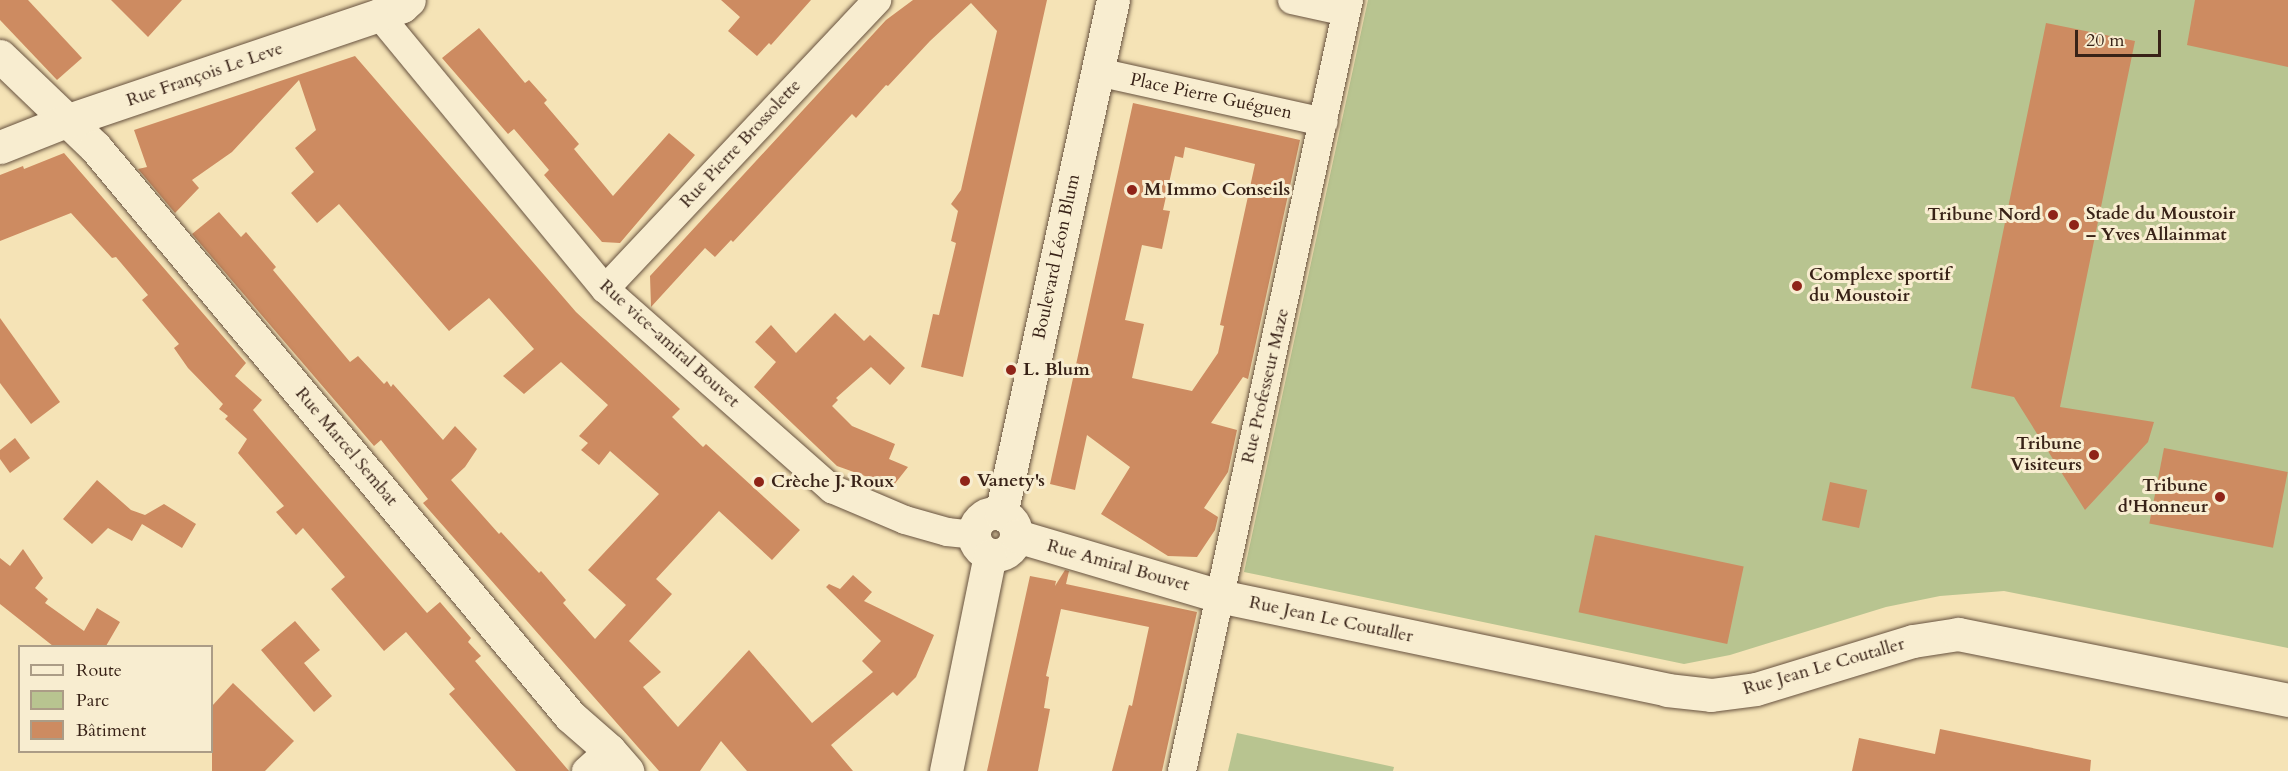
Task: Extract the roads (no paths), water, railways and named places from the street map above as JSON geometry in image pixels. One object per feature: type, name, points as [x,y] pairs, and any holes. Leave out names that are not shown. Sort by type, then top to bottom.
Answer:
[{"type":"street","name":"Rue François Le Leve","points":[[0,147],[66,121],[379,15],[402,6],[409,0]]},
{"type":"street","name":"Rue Pierre Brossolette","points":[[605,289],[878,0]]},
{"type":"street","name":"Boulevard Léon Blum","points":[[1009,525],[1113,0]]},
{"type":"street","points":[[1292,0],[1348,6]]},
{"type":"street","name":"Rue Professeur Maze","points":[[1182,771],[1348,6]]},
{"type":"street","name":"Rue vice-amiral Bouvet","points":[[379,15],[605,289],[832,489],[905,520],[982,545]]},
{"type":"street","name":"Rue Marcel Sembat","points":[[0,56],[95,147],[608,764]]},
{"type":"street","name":"Place Pierre Guéguen","points":[[1098,72],[1324,122]]},
{"type":"street","points":[[946,771],[982,545],[1005,554],[1015,544],[1009,525]]},
{"type":"street","name":"Rue Amiral Bouvet","points":[[1009,525],[1219,596]]},
{"type":"street","name":"Rue Jean Le Coutaller","points":[[1219,596],[1667,690],[1711,695],[1756,689],[1913,641],[1958,634],[2288,700]]},
{"type":"place","name":"M Immo Conseils","points":[[1132,190]]},
{"type":"place","name":"Tribune Nord","points":[[2053,215]]},
{"type":"place","name":"Stade du Moustoir – Yves Allainmat","points":[[2074,225]]},
{"type":"place","name":"Complexe sportif du Moustoir","points":[[1797,286]]},
{"type":"place","name":"L. Blum","points":[[1011,370]]},
{"type":"place","name":"Tribune Visiteurs","points":[[2094,455]]},
{"type":"place","name":"Vanety's","points":[[965,481]]},
{"type":"place","name":"Crèche J. Roux","points":[[759,482]]},
{"type":"place","name":"Tribune d'Honneur","points":[[2220,497]]}]
